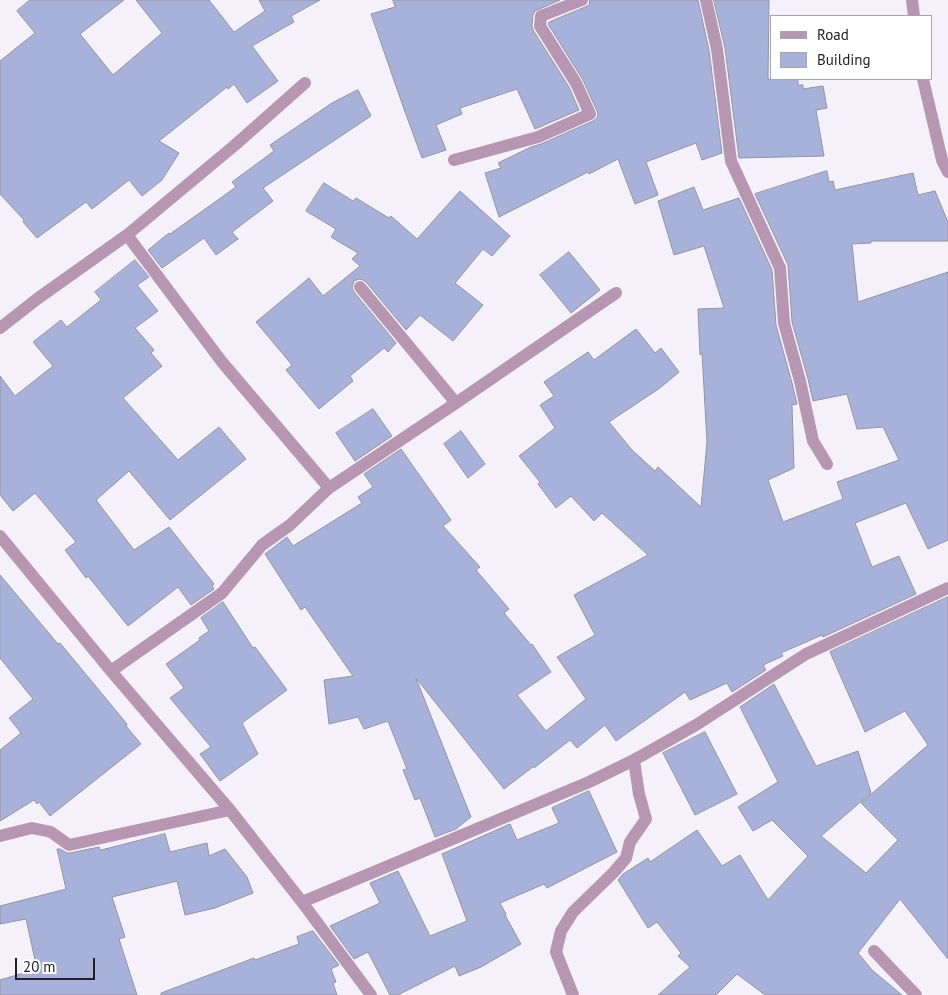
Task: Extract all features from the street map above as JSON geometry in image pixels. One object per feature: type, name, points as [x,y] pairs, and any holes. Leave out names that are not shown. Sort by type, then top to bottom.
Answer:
[{"type":"street","points":[[454,160],[538,137],[590,114],[576,82],[540,26],[541,16],[582,0]]},
{"type":"street","points":[[706,0],[717,49],[731,162],[780,268],[784,323],[800,380],[813,441],[827,464]]},
{"type":"street","points":[[912,0],[914,15]]},
{"type":"street","points":[[923,80],[942,160],[948,172]]},
{"type":"street","points":[[0,328],[37,299],[127,235],[306,83]]},
{"type":"street","points":[[127,235],[222,362],[328,488]]},
{"type":"street","points":[[360,287],[456,403]]},
{"type":"street","points":[[111,671],[222,593],[262,544],[290,525],[328,488],[616,293]]},
{"type":"street","points":[[0,536],[111,671],[230,810],[371,995]]},
{"type":"street","points":[[302,902],[589,782],[634,760],[696,725],[806,654],[948,588]]},
{"type":"street","points":[[573,995],[556,952],[561,931],[573,912],[626,858],[630,842],[646,820],[639,794],[634,760]]},
{"type":"street","points":[[0,836],[32,828],[51,832],[69,845],[230,810]]},
{"type":"street","points":[[874,951],[916,995]]},
{"type":"building","points":[[30,0],[124,0],[80,34],[113,75],[162,33],[136,0],[209,0],[234,32],[265,11],[259,0],[320,0],[291,16],[294,22],[252,46],[278,81],[247,103],[234,84],[228,89],[227,87],[159,141],[179,153],[162,180],[142,196],[129,180],[92,209],[86,202],[37,238],[23,222],[24,220],[0,194],[0,61],[35,33],[17,11]]},
{"type":"building","points":[[393,0],[560,0],[535,11],[532,26],[569,87],[579,110],[535,129],[517,89],[460,108],[462,114],[436,125],[446,150],[422,158],[371,14],[395,7]]},
{"type":"building","points":[[590,0],[698,0],[709,50],[722,153],[702,160],[696,143],[646,162],[658,195],[635,204],[618,159],[499,217],[485,173],[501,168],[498,163],[597,118],[597,111],[583,80],[548,24],[589,5]]},
{"type":"building","points":[[714,0],[769,0],[768,79],[798,80],[798,85],[803,85],[803,89],[823,86],[827,108],[816,110],[824,156],[739,158],[725,48]]},
{"type":"building","points":[[358,90],[371,116],[263,188],[273,201],[232,232],[238,239],[216,255],[204,238],[162,268],[148,250],[169,233],[236,187],[232,182],[274,151],[270,145],[332,103]]},
{"type":"building","points":[[827,171],[829,182],[833,181],[835,190],[913,173],[918,195],[935,191],[948,222],[948,241],[871,241],[871,243],[852,244],[858,302],[948,272],[948,540],[928,549],[906,503],[855,523],[872,567],[899,556],[916,594],[823,637],[822,635],[781,653],[783,656],[763,665],[766,670],[732,692],[727,683],[690,700],[685,692],[616,741],[605,725],[577,748],[570,740],[504,789],[416,678],[471,817],[456,829],[435,837],[420,798],[415,800],[403,770],[407,769],[388,721],[364,729],[358,717],[329,724],[324,680],[353,676],[305,607],[301,610],[265,554],[287,537],[293,546],[362,503],[358,497],[373,487],[364,474],[401,449],[451,520],[443,526],[480,567],[476,570],[509,609],[504,613],[532,644],[551,672],[517,695],[546,731],[586,699],[557,657],[595,635],[574,595],[648,555],[602,513],[594,521],[571,496],[556,508],[538,484],[540,482],[519,456],[555,428],[540,405],[554,396],[544,382],[588,352],[594,360],[636,329],[655,353],[661,348],[679,372],[660,388],[609,422],[632,450],[655,471],[658,467],[701,507],[707,442],[698,309],[724,308],[704,246],[674,255],[658,201],[694,187],[703,210],[739,198],[772,270],[776,325],[797,404],[792,405],[794,468],[768,480],[783,522],[843,499],[837,482],[899,460],[883,427],[857,429],[847,394],[813,401],[792,322],[788,265],[755,194]]},
{"type":"building","points":[[324,183],[353,201],[356,198],[389,218],[391,216],[417,239],[460,191],[510,236],[492,256],[483,249],[455,283],[483,305],[453,341],[420,315],[406,330],[366,282],[359,279],[354,281],[352,288],[354,292],[396,343],[388,352],[384,348],[350,376],[353,381],[319,409],[286,370],[292,365],[256,322],[309,278],[323,296],[360,266],[352,259],[358,253],[331,237],[336,229],[306,211]]},
{"type":"building","points":[[569,252],[600,290],[571,313],[540,275]]},
{"type":"building","points":[[135,260],[149,277],[137,285],[158,311],[135,328],[154,350],[151,353],[162,366],[123,398],[178,460],[219,427],[246,459],[170,520],[129,471],[96,500],[134,550],[169,527],[214,584],[212,586],[214,589],[191,605],[178,587],[128,626],[88,576],[86,578],[65,550],[76,542],[35,493],[13,511],[0,495],[0,376],[15,396],[53,366],[33,342],[61,320],[67,327],[101,300],[95,292]]},
{"type":"building","points":[[373,409],[392,436],[355,461],[336,433]]},
{"type":"building","points":[[461,431],[485,464],[468,478],[444,444]]},
{"type":"building","points":[[0,575],[58,644],[60,643],[127,724],[126,726],[141,744],[50,816],[39,802],[37,804],[34,800],[0,821],[0,750],[21,733],[9,718],[33,699],[0,658]]},
{"type":"building","points":[[948,597],[948,959],[900,899],[858,953],[872,970],[902,995],[765,995],[737,974],[716,995],[658,995],[690,967],[678,956],[681,953],[657,922],[648,928],[618,880],[623,874],[648,858],[650,862],[697,830],[722,866],[740,855],[768,900],[808,856],[772,820],[753,831],[738,807],[778,782],[740,707],[774,684],[816,766],[858,751],[871,793],[821,836],[866,873],[898,840],[861,803],[928,745],[905,711],[865,732],[830,652]]},
{"type":"building","points":[[223,602],[253,648],[255,647],[287,690],[242,723],[258,754],[220,781],[200,754],[211,747],[170,698],[184,688],[166,664],[200,640],[199,638],[209,631],[201,618]]},
{"type":"building","points":[[705,732],[737,794],[695,815],[663,753]]},
{"type":"building","points":[[589,791],[617,852],[547,888],[544,884],[500,903],[521,944],[481,967],[459,976],[455,966],[398,995],[390,995],[368,952],[354,959],[330,926],[380,903],[370,883],[398,871],[430,936],[467,921],[442,854],[510,824],[517,840],[559,823],[552,808]]},
{"type":"building","points":[[165,834],[170,852],[207,843],[209,856],[225,849],[247,877],[253,893],[215,908],[185,915],[177,881],[112,897],[125,937],[119,939],[137,995],[0,995],[0,980],[37,969],[26,919],[0,924],[0,906],[66,889],[57,849],[67,853],[99,847],[100,850]]},
{"type":"building","points":[[313,931],[339,965],[331,969],[336,982],[333,983],[337,995],[161,995],[161,993],[254,958],[255,960],[299,944],[297,937]]}]
